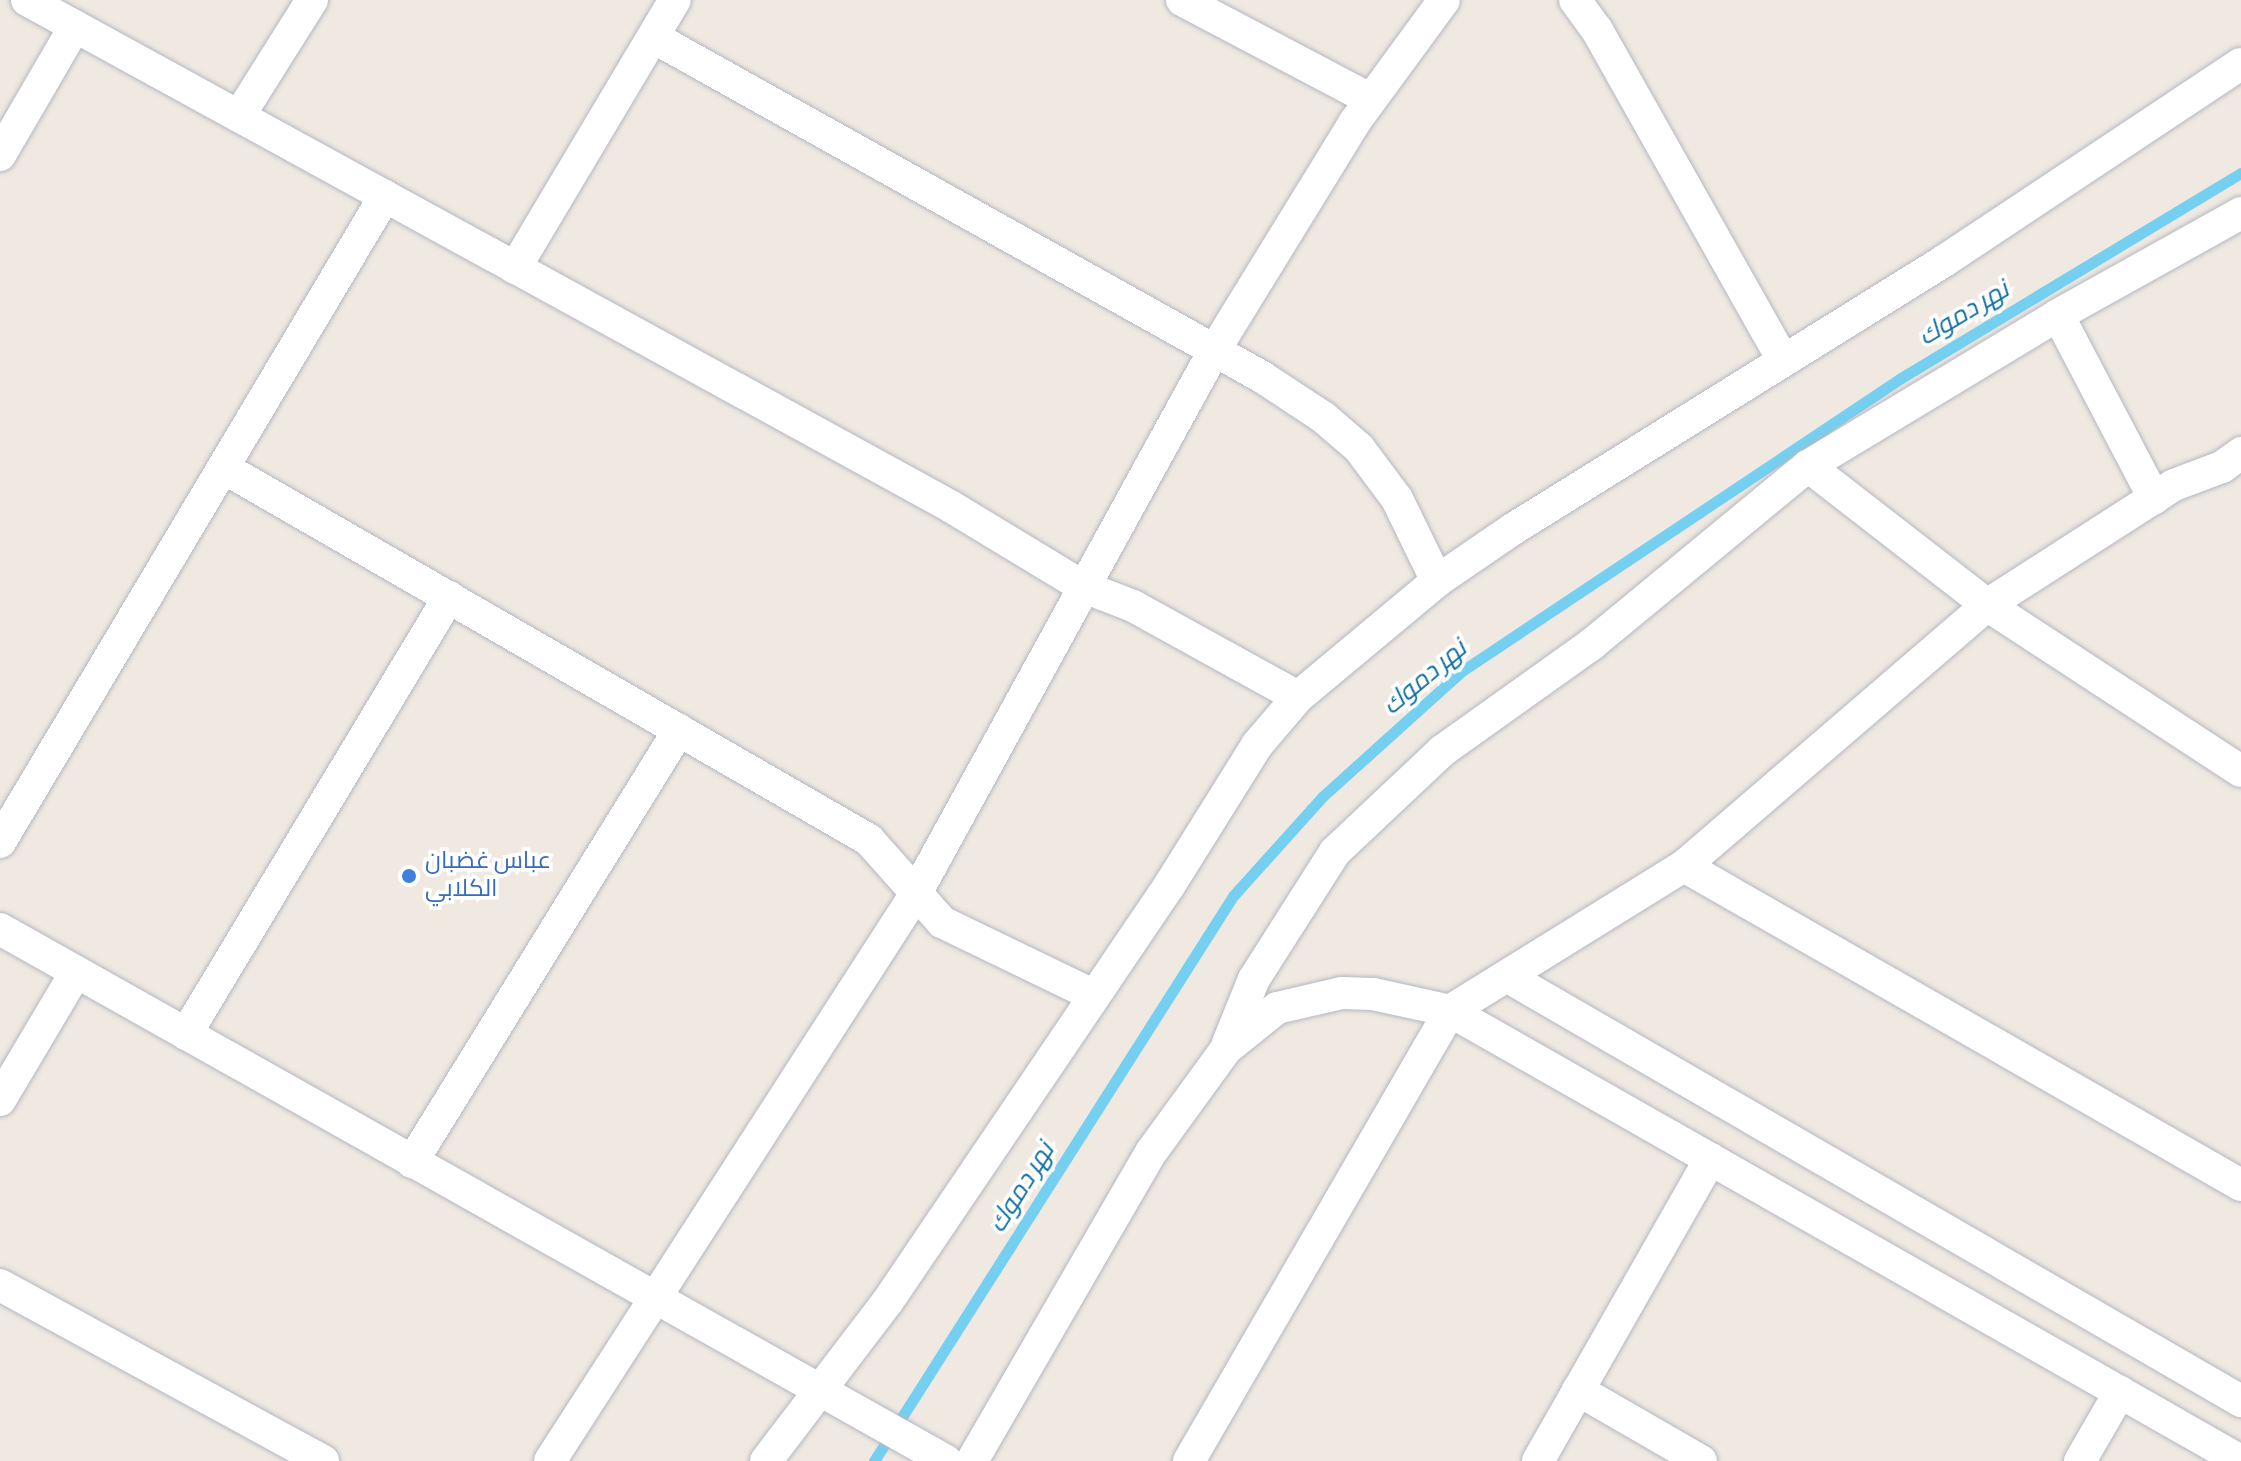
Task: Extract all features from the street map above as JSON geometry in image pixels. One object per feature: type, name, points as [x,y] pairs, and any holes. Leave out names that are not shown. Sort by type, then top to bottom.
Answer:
[{"type":"street","points":[[27,0],[950,506],[1084,587],[1133,606],[1298,697]]},
{"type":"street","points":[[239,116],[312,0]]},
{"type":"street","points":[[515,268],[675,0]]},
{"type":"street","points":[[1182,0],[1370,99]]},
{"type":"street","points":[[550,1461],[915,895],[1214,351],[1370,99],[1444,0]]},
{"type":"street","points":[[1575,0],[1597,30],[1783,360]]},
{"type":"street","points":[[0,155],[75,26]]},
{"type":"street","points":[[653,37],[1214,351],[1323,417],[1359,448],[1397,499],[1437,581]]},
{"type":"street","points":[[766,1461],[888,1301],[1257,745],[1298,697],[1437,581],[1944,261],[2241,64]]},
{"type":"street","points":[[0,842],[385,196]]},
{"type":"street","points":[[972,1461],[1152,1151],[1226,1049],[1254,979],[1289,918],[1335,852],[1365,819],[1442,751],[1592,644],[1808,466],[2058,315],[2241,213]]},
{"type":"street","points":[[2058,315],[2154,498]]},
{"type":"street","points":[[1808,466],[1987,605],[2241,771]]},
{"type":"street","points":[[1189,1461],[1450,1011],[1684,866],[1987,605],[2154,498],[2235,466]]},
{"type":"street","points":[[224,468],[869,840],[942,922],[1093,995]]},
{"type":"street","points":[[186,1034],[449,597]]},
{"type":"street","points":[[412,1162],[679,730]]},
{"type":"street","points":[[1684,866],[2241,1185]]},
{"type":"street","points":[[0,929],[412,1162],[656,1295],[946,1461]]},
{"type":"street","points":[[0,1100],[76,972]]},
{"type":"street","points":[[1508,977],[2241,1401]]},
{"type":"street","points":[[1226,1049],[1277,1008],[1304,999],[1373,994],[1450,1011],[2241,1461]]},
{"type":"street","points":[[1538,1461],[1710,1159]]},
{"type":"street","points":[[0,1285],[323,1461]]},
{"type":"street","points":[[1578,1390],[1701,1461]]},
{"type":"street","points":[[2080,1461],[2120,1392]]},
{"type":"waterway","name":"نهر دموك","points":[[874,1461],[1233,896],[1322,797],[1462,671],[1901,378],[2241,173]]},
{"type":"place","name":"عباس غضبان الكلابي","points":[[409,876]]}]
